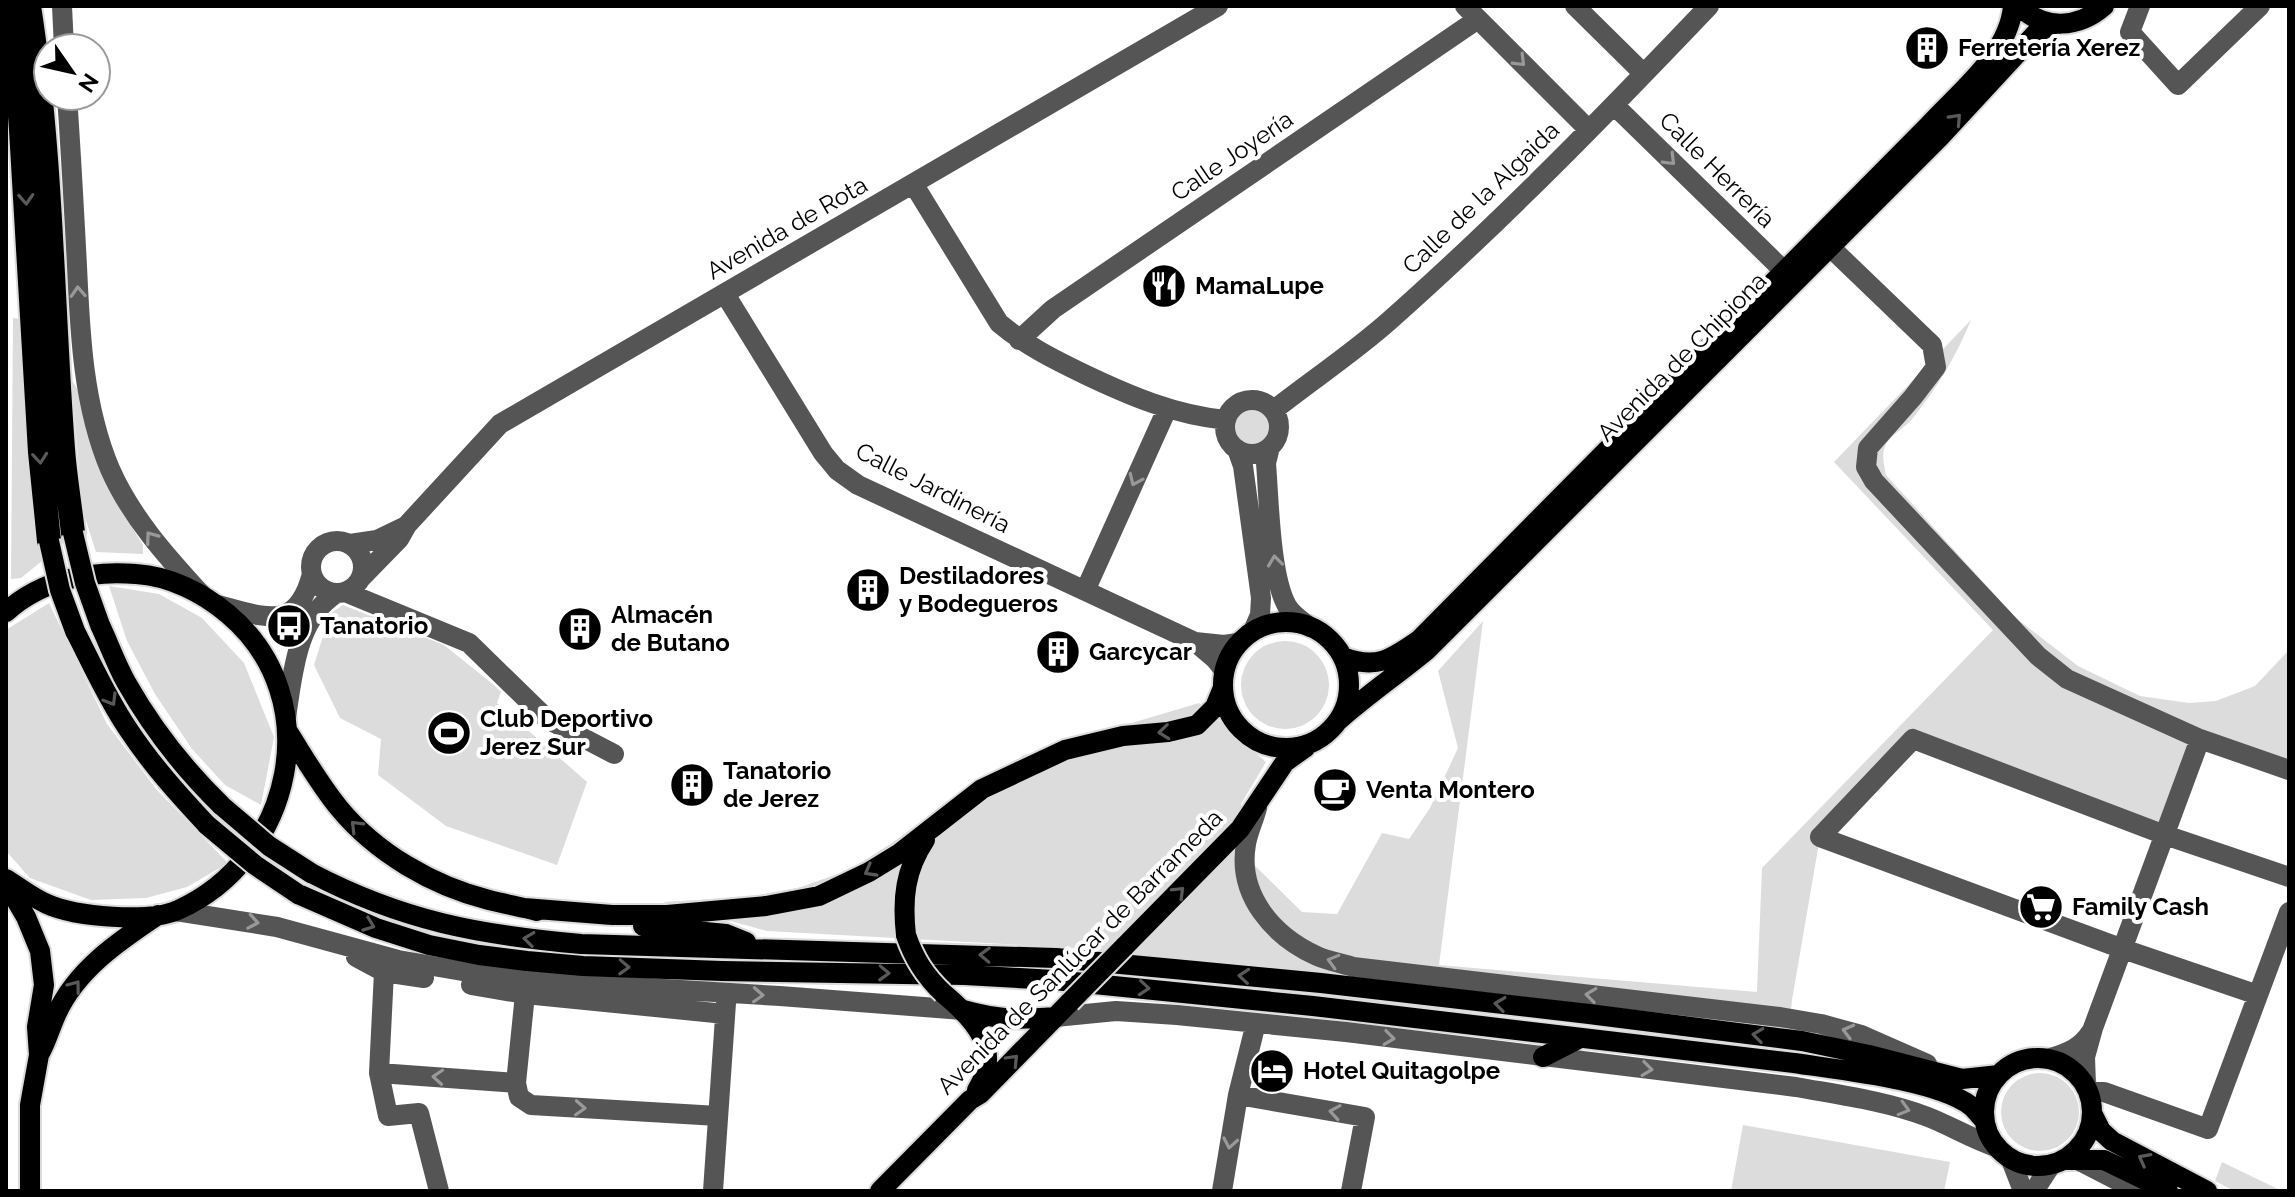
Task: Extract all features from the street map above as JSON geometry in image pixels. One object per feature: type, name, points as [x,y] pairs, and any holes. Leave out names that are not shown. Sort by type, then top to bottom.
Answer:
[{"type":"highway","points":[[29,6],[43,116],[63,451],[73,533]]},
{"type":"highway","points":[[6,10],[18,89],[40,452],[49,541]]},
{"type":"highway","points":[[6,19],[6,156]]},
{"type":"main road","points":[[2016,6],[2038,20],[2054,24],[2088,18],[2104,6]]},
{"type":"main road","name":"Avenida de Chipiona","points":[[1343,657],[1375,664],[1395,657],[1419,640],[1929,125],[1995,54],[2007,35],[2016,6]]},
{"type":"main road","name":"Avenida de Chipiona","points":[[1339,720],[1427,650],[1940,137],[2036,33],[2054,24]]},
{"type":"main road","points":[[73,533],[85,583],[125,680],[147,717],[195,779],[269,846],[311,873],[350,893],[436,923],[482,933],[581,944],[1056,958],[1321,983],[1802,1041],[1962,1079],[1999,1075]]},
{"type":"main road","points":[[49,541],[60,590],[75,631],[128,729],[178,795],[207,825],[255,865],[298,894],[376,928],[429,945],[527,961],[645,968],[965,975],[1255,999],[1794,1063],[1889,1079],[1950,1095],[1972,1106],[1984,1120]]},
{"type":"main road","points":[[6,612],[43,588],[77,576],[112,572],[144,574],[174,582],[210,600],[242,628],[262,654],[277,684],[287,724],[287,758],[281,793],[267,826],[248,855],[222,880],[108,950],[74,985],[39,1055]]},
{"type":"main road","points":[[524,908],[612,915],[667,915],[766,906],[819,896],[900,853],[982,789],[1065,750],[1123,736],[1168,732],[1197,725],[1215,707],[1230,655],[1246,637],[1266,625],[1296,622],[1323,634],[1343,657],[1349,689],[1339,720],[1326,734],[1293,749],[1276,748],[1259,744],[1233,722],[1225,707],[1223,680]]},
{"type":"main road","points":[[287,724],[339,808],[369,838],[408,866],[449,886],[487,900],[566,918],[726,934],[760,948]]},
{"type":"main road","name":"Avenida de Sanlúcar de Barrameda","points":[[880,1191],[1224,847],[1247,821],[1285,762],[1309,744]]},
{"type":"main road","points":[[934,827],[915,856],[905,883],[903,909],[906,935],[928,979],[963,1010],[986,1044],[988,1055],[983,1079],[970,1100]]},
{"type":"main road","points":[[6,881],[47,905],[99,917],[168,913]]},
{"type":"main road","points":[[6,881],[40,951],[44,985],[37,1027],[39,1055],[30,1105],[30,1191]]},
{"type":"main road","points":[[963,1010],[993,1018],[1024,1020],[1055,1017]]},
{"type":"main road","points":[[1543,1057],[1580,1038]]},
{"type":"main road","points":[[2168,1191],[2104,1160],[2030,1166],[2003,1153],[1987,1132],[1984,1120],[1990,1088],[2010,1066],[2027,1059],[2048,1059],[2071,1069],[2087,1089],[2093,1115],[2101,1131],[2112,1141],[2207,1191]]},
{"type":"main road","points":[[2064,1161],[2087,1137],[2093,1115]]},
{"type":"street","points":[[62,6],[63,32]]},
{"type":"street","name":"Avenida de Rota","points":[[287,724],[300,645],[310,619],[325,601],[353,589],[500,424],[1218,6]]},
{"type":"street","points":[[1575,6],[1644,74]]},
{"type":"street","name":"Calle de la Algaida","points":[[1274,410],[1387,323],[1483,234],[1709,6]]},
{"type":"street","points":[[2140,6],[2130,32],[2178,85],[2260,6]]},
{"type":"street","points":[[1472,12],[1589,130]]},
{"type":"street","name":"Calle Joyería","points":[[1019,340],[1053,309],[1472,12]]},
{"type":"street","name":"Calle Herrería","points":[[1614,105],[1784,271]]},
{"type":"street","points":[[68,112],[80,334],[95,425],[110,469],[132,510],[161,550],[210,600],[263,615],[279,617],[293,612],[303,600],[312,574],[313,557],[324,544],[341,541],[350,544],[362,557],[364,566],[353,589]]},
{"type":"street","points":[[914,185],[999,323],[1019,340],[1122,392],[1167,409],[1202,418],[1226,420]]},
{"type":"street","points":[[1829,246],[1932,345],[1936,367],[1868,448],[1866,467],[1874,481],[2038,656],[2067,679],[2200,739],[2289,770]]},
{"type":"street","name":"Calle Jardinería","points":[[725,294],[823,453],[837,470],[858,485],[1195,642],[1215,659],[1223,680]]},
{"type":"street","points":[[1246,637],[1260,615],[1261,598],[1243,466],[1237,449],[1227,437],[1226,420],[1235,405],[1251,399],[1267,404],[1278,417],[1278,433],[1266,463],[1278,580],[1287,606],[1310,627]]},
{"type":"street","points":[[1085,591],[1167,409]]},
{"type":"street","points":[[1237,449],[1254,454],[1270,447]]},
{"type":"street","name":"Avenida de Rota","points":[[350,544],[377,540],[407,525]]},
{"type":"street","points":[[312,574],[321,588],[353,589],[469,643],[547,719],[614,754]]},
{"type":"street","name":"Calle Jardinería","points":[[1195,642],[1224,645],[1246,637]]},
{"type":"street","points":[[2258,995],[2123,949],[1820,837],[1913,739],[2165,835],[2289,877]]},
{"type":"street","points":[[2200,739],[2093,1028],[2085,1057],[2087,1089],[2104,1092],[2208,1129],[2289,912]]},
{"type":"street","points":[[1259,803],[1246,844],[1245,867],[1249,888],[1258,909],[1276,930],[1319,957],[1353,967],[1821,1024],[1861,1035],[1945,1073]]},
{"type":"street","points":[[168,913],[244,921],[314,936],[398,960],[468,972],[726,1003]]},
{"type":"street","points":[[314,936],[384,972],[525,994],[963,1010]]},
{"type":"street","points":[[384,972],[379,1073],[388,1116],[419,1113],[439,1191]]},
{"type":"street","points":[[525,994],[516,1083],[519,1097],[531,1105],[718,1116]]},
{"type":"street","points":[[713,1191],[726,1003]]},
{"type":"street","points":[[1055,1017],[1116,1011],[1256,1023],[1742,1080],[1857,1098],[1918,1113],[2003,1153],[2023,1191]]},
{"type":"street","points":[[1222,1191],[1238,1095],[1256,1023]]},
{"type":"street","points":[[2048,1059],[2074,1050],[2093,1028]]},
{"type":"street","points":[[379,1073],[516,1083]]},
{"type":"street","points":[[1238,1095],[1365,1117],[1351,1191]]},
{"type":"street","points":[[2034,1191],[2064,1161],[2138,1191]]},
{"type":"shaded area","points":[[13,318],[21,319],[31,486],[42,561],[21,578],[11,579]]},
{"type":"shaded area","points":[[1971,320],[1953,359],[1930,395],[1910,421],[1886,444],[1883,456],[1886,475],[2016,618],[2078,666],[2140,696],[2189,703],[2216,701],[2255,686],[2289,650],[2289,761],[2195,729],[2155,831],[1913,739],[1820,837],[1789,1030],[1078,948],[767,931],[663,902],[746,897],[798,888],[849,870],[1024,755],[1199,703],[1266,762],[1241,804],[1238,849],[1302,912],[1337,914],[1382,833],[1409,839],[1430,808],[1458,748],[1438,671],[1483,621],[1439,965],[1757,992],[1762,868],[1993,630],[1834,462]]},
{"type":"shaded area","points":[[72,381],[83,404],[97,459],[114,497],[143,545],[143,554],[96,552],[82,508]]},
{"type":"shaded area","points":[[1252,406],[1267,412],[1273,427],[1267,442],[1252,448],[1237,442],[1231,427],[1237,412]]},
{"type":"shaded area","points":[[109,586],[159,594],[202,618],[244,663],[274,737],[261,805],[225,785],[192,749],[155,694],[127,641]]},
{"type":"shaded area","points":[[49,603],[107,724],[157,790],[228,863],[187,887],[146,898],[91,900],[30,878],[6,851],[6,630]]},
{"type":"shaded area","name":"Club Deportivo Jerez Sur","points":[[343,605],[444,645],[494,685],[501,692],[497,703],[587,782],[557,865],[446,826],[378,775],[381,739],[340,718],[314,665],[330,614]]},
{"type":"shaded area","points":[[1285,641],[1302,644],[1316,654],[1326,668],[1329,685],[1326,702],[1316,716],[1302,726],[1285,729],[1268,726],[1254,716],[1244,702],[1241,685],[1244,668],[1254,654],[1268,644]]},
{"type":"shaded area","points":[[2040,1073],[2055,1076],[2072,1090],[2079,1112],[2076,1127],[2062,1144],[2040,1151],[2025,1148],[2008,1134],[2001,1112],[2004,1097],[2018,1080]]},
{"type":"shaded area","points":[[1743,1125],[1950,1162],[1944,1191],[1731,1191]]},
{"type":"shaded area","points":[[2222,1162],[2282,1191],[2234,1191],[2215,1181]]},
{"type":"place","name":"Ferretería Xerez","points":[[1927,48]]},
{"type":"place","name":"MamaLupe","points":[[1164,286]]},
{"type":"place","name":"Destiladores y Bodegueros","points":[[868,590]]},
{"type":"place","name":"Tanatorio","points":[[289,626]]},
{"type":"place","name":"Almacén de Butano","points":[[580,629]]},
{"type":"place","name":"Garcycar","points":[[1058,652]]},
{"type":"place","name":"Club Deportivo Jerez Sur","points":[[449,733]]},
{"type":"place","name":"Tanatorio de Jerez","points":[[692,785]]},
{"type":"place","name":"Venta Montero","points":[[1335,790]]},
{"type":"place","name":"Family Cash","points":[[2041,907]]},
{"type":"place","name":"Hotel Quitagolpe","points":[[1272,1071]]}]
